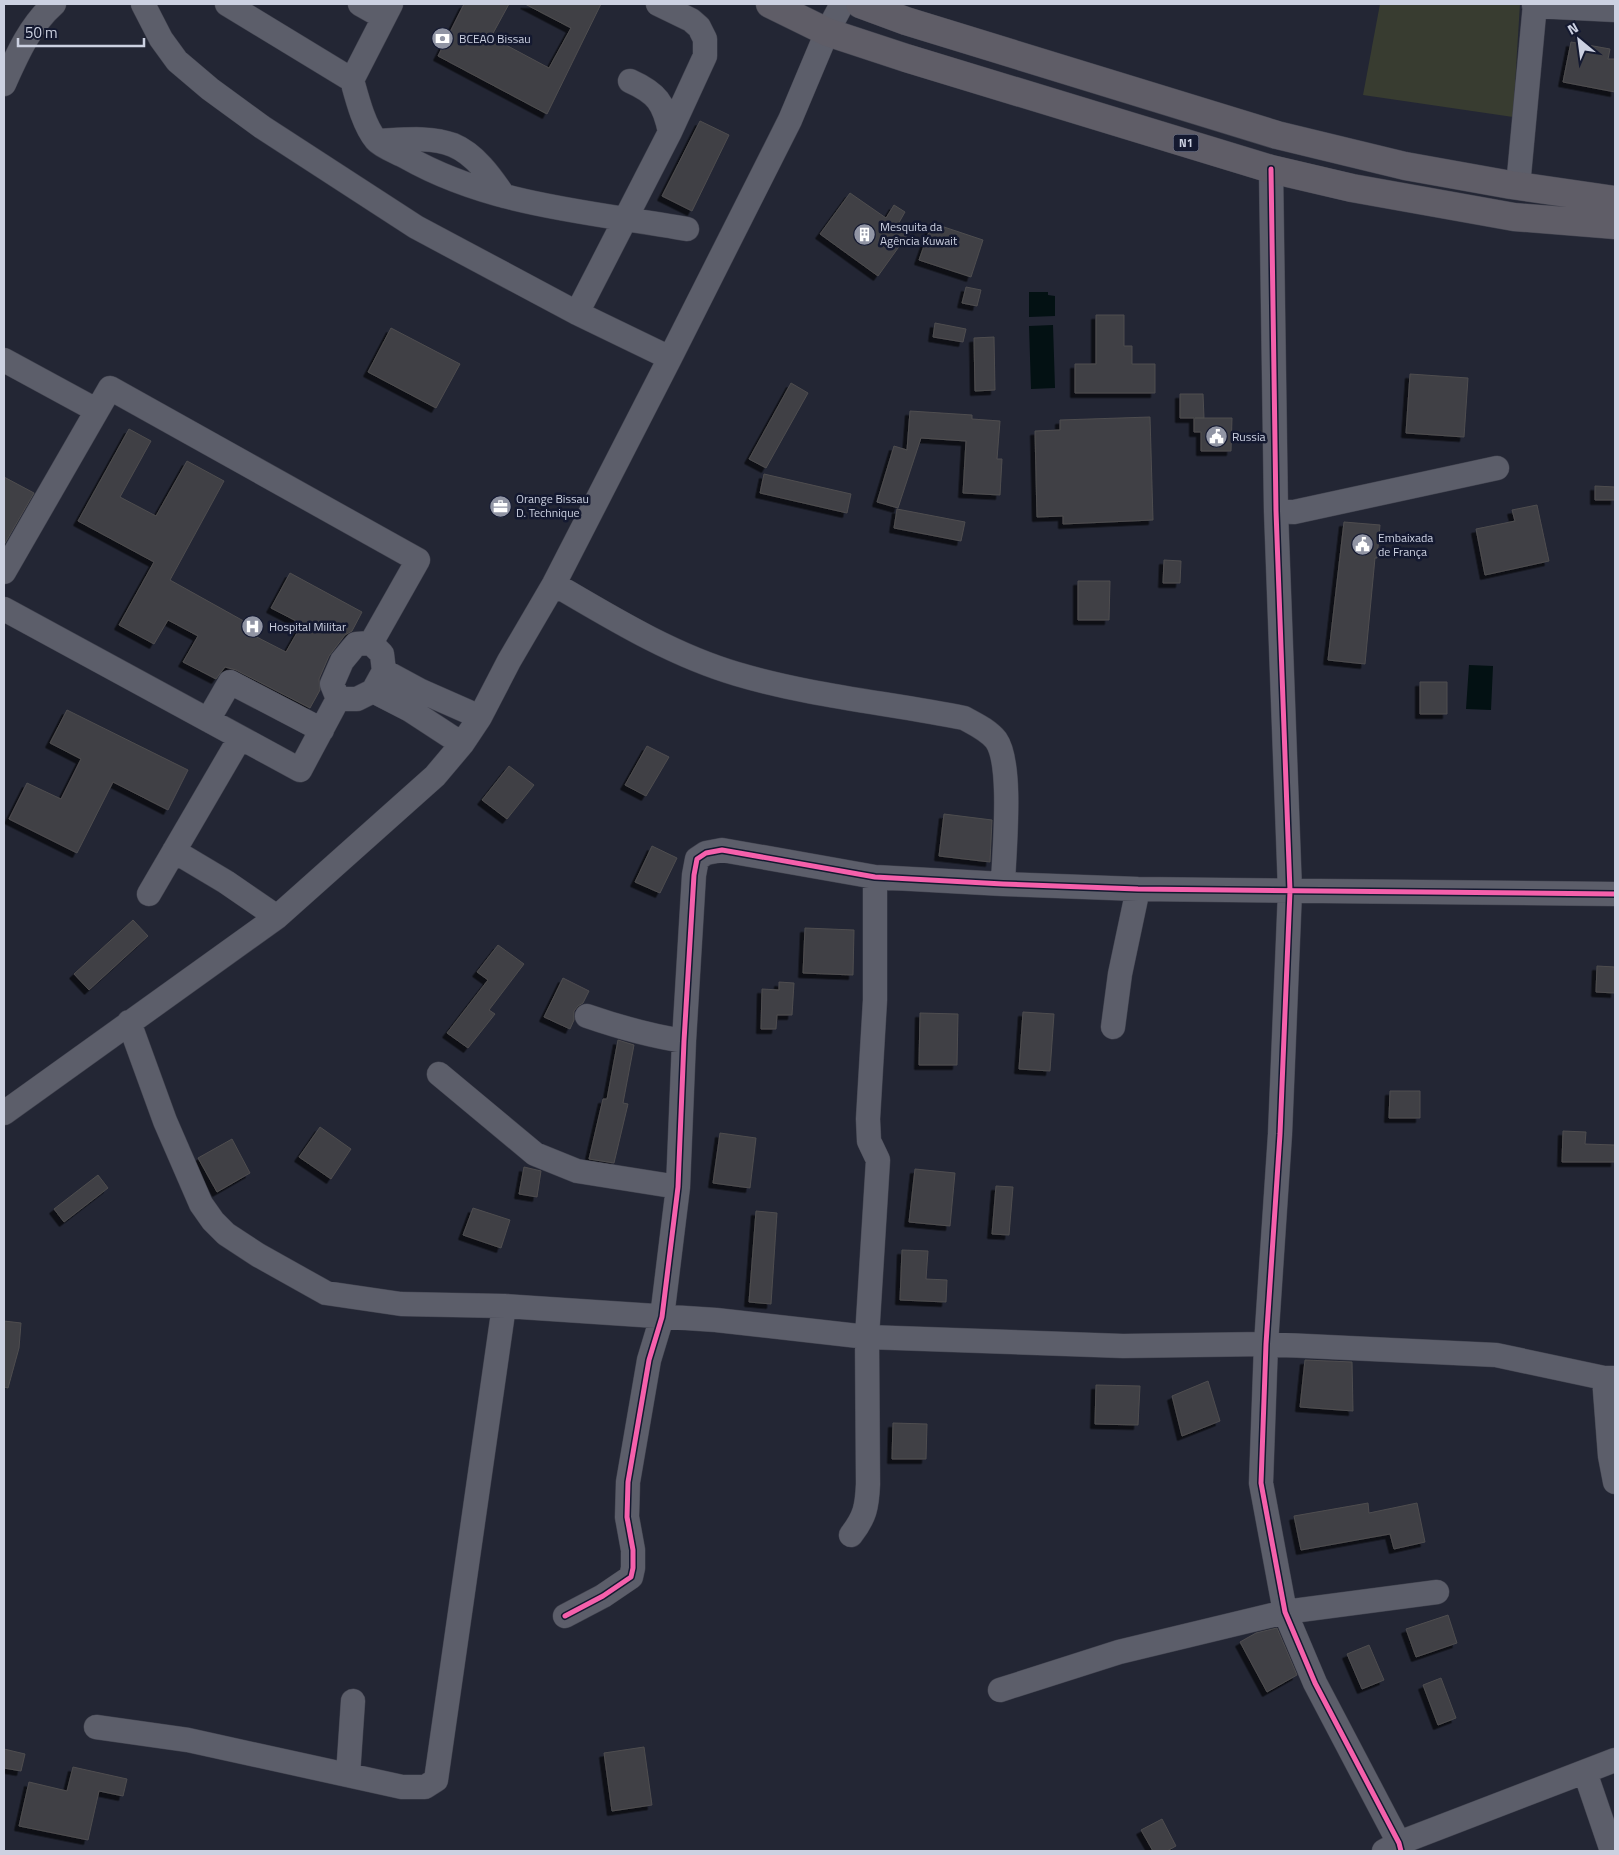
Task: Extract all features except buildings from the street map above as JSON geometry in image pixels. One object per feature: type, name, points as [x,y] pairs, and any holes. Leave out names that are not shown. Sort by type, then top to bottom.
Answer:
[{"type":"main road","name":"N1","points":[[770,4],[827,32],[906,58],[1271,169],[1352,188],[1514,217],[1615,225]]},
{"type":"main road","points":[[860,4],[915,24],[1277,134],[1405,166],[1518,186],[1615,200]]},
{"type":"street","points":[[4,84],[22,44],[46,10],[54,4]]},
{"type":"street","points":[[143,4],[161,39],[177,61],[262,127],[416,227],[577,313],[670,358]]},
{"type":"street","points":[[227,4],[352,80]]},
{"type":"street","points":[[360,4],[387,10],[352,80],[360,108],[376,141],[441,175],[504,196],[560,209],[687,229]]},
{"type":"street","points":[[577,313],[670,132],[706,56],[705,39],[699,27],[691,20],[658,4]]},
{"type":"street","points":[[4,1113],[277,917],[435,776],[462,744],[480,717],[509,661],[554,584],[790,120],[827,32],[842,4]]},
{"type":"street","points":[[1518,186],[1534,5],[1615,10]]},
{"type":"street","points":[[630,81],[645,88],[657,98],[666,113],[670,132]]},
{"type":"street","points":[[376,141],[405,139],[454,145],[475,160],[488,173],[504,196]]},
{"type":"street","points":[[1271,169],[1276,511],[1290,892],[1280,1134],[1266,1344],[1261,1483],[1285,1612],[1316,1683],[1395,1849],[1615,1760]]},
{"type":"street","points":[[4,360],[96,410]]},
{"type":"street","points":[[4,572],[110,388],[418,560],[371,643]]},
{"type":"street","points":[[1276,511],[1294,512],[1498,468]]},
{"type":"street","points":[[554,584],[682,654],[736,674],[782,686],[964,718],[983,728],[996,740],[1004,761],[1006,781],[1003,884]]},
{"type":"street","points":[[4,609],[300,770],[338,699],[332,684],[342,661],[356,644],[371,643],[382,654],[378,681],[357,699],[338,699]]},
{"type":"street","points":[[378,681],[421,691],[480,717]]},
{"type":"street","points":[[378,681],[410,710],[462,744]]},
{"type":"street","points":[[208,720],[230,682],[322,730]]},
{"type":"street","points":[[149,894],[240,738]]},
{"type":"street","points":[[565,1616],[603,1596],[631,1577],[633,1568],[634,1550],[627,1517],[628,1482],[649,1360],[662,1317],[678,1187],[684,1041],[694,875],[697,859],[706,853],[722,850],[875,877],[1003,884],[1290,892],[1615,894]]},
{"type":"street","points":[[174,851],[226,882],[277,917]]},
{"type":"street","points":[[851,1535],[861,1521],[867,1504],[867,1337],[878,1160],[869,1140],[868,1119],[874,1000],[875,877]]},
{"type":"street","points":[[1113,1027],[1120,974],[1138,889]]},
{"type":"street","points":[[587,1016],[654,1037],[684,1041]]},
{"type":"street","points":[[129,1022],[182,1165],[201,1204],[213,1221],[226,1234],[258,1255],[326,1293],[401,1304],[504,1306],[716,1320],[867,1337],[1123,1346],[1266,1344],[1496,1355],[1610,1378],[1610,1456],[1615,1482]]},
{"type":"street","points":[[439,1074],[535,1154],[577,1171],[678,1187]]},
{"type":"street","points":[[96,1727],[188,1740],[402,1787],[425,1787],[436,1780],[504,1306]]},
{"type":"street","points":[[1000,1690],[1119,1652],[1285,1612],[1437,1592]]},
{"type":"street","points":[[348,1775],[353,1701]]},
{"type":"street","points":[[1584,1772],[1612,1851]]},
{"type":"green space","points":[[1380,4],[1520,4],[1513,117],[1363,95]]},
{"type":"shaded area","points":[[1029,292],[1048,292],[1048,295],[1055,296],[1055,316],[1029,317]]},
{"type":"shaded area","points":[[1053,325],[1055,388],[1031,389],[1029,326]]},
{"type":"shaded area","points":[[1469,665],[1493,666],[1491,710],[1466,709]]},
{"type":"cycle path","points":[[1271,169],[1276,511],[1290,891],[1280,1134],[1266,1344],[1261,1483],[1285,1612],[1315,1683],[1399,1843],[1401,1851]]},
{"type":"cycle path","points":[[565,1616],[603,1596],[631,1577],[633,1568],[633,1550],[627,1517],[628,1482],[649,1360],[662,1317],[678,1187],[684,1041],[694,875],[697,859],[706,853],[722,850],[875,877],[1003,884],[1138,889],[1615,894]]},
{"type":"place","name":"BCEAO Bissau","points":[[443,39]]},
{"type":"place","name":"Mesquita da Agência Kuwait","points":[[864,234]]},
{"type":"place","name":"Russia","points":[[1216,437]]},
{"type":"place","name":"Orange Bissau D. Technique","points":[[500,506]]},
{"type":"place","name":"Embaixada de França","points":[[1362,545]]},
{"type":"place","name":"Hospital Militar","points":[[253,627]]}]
